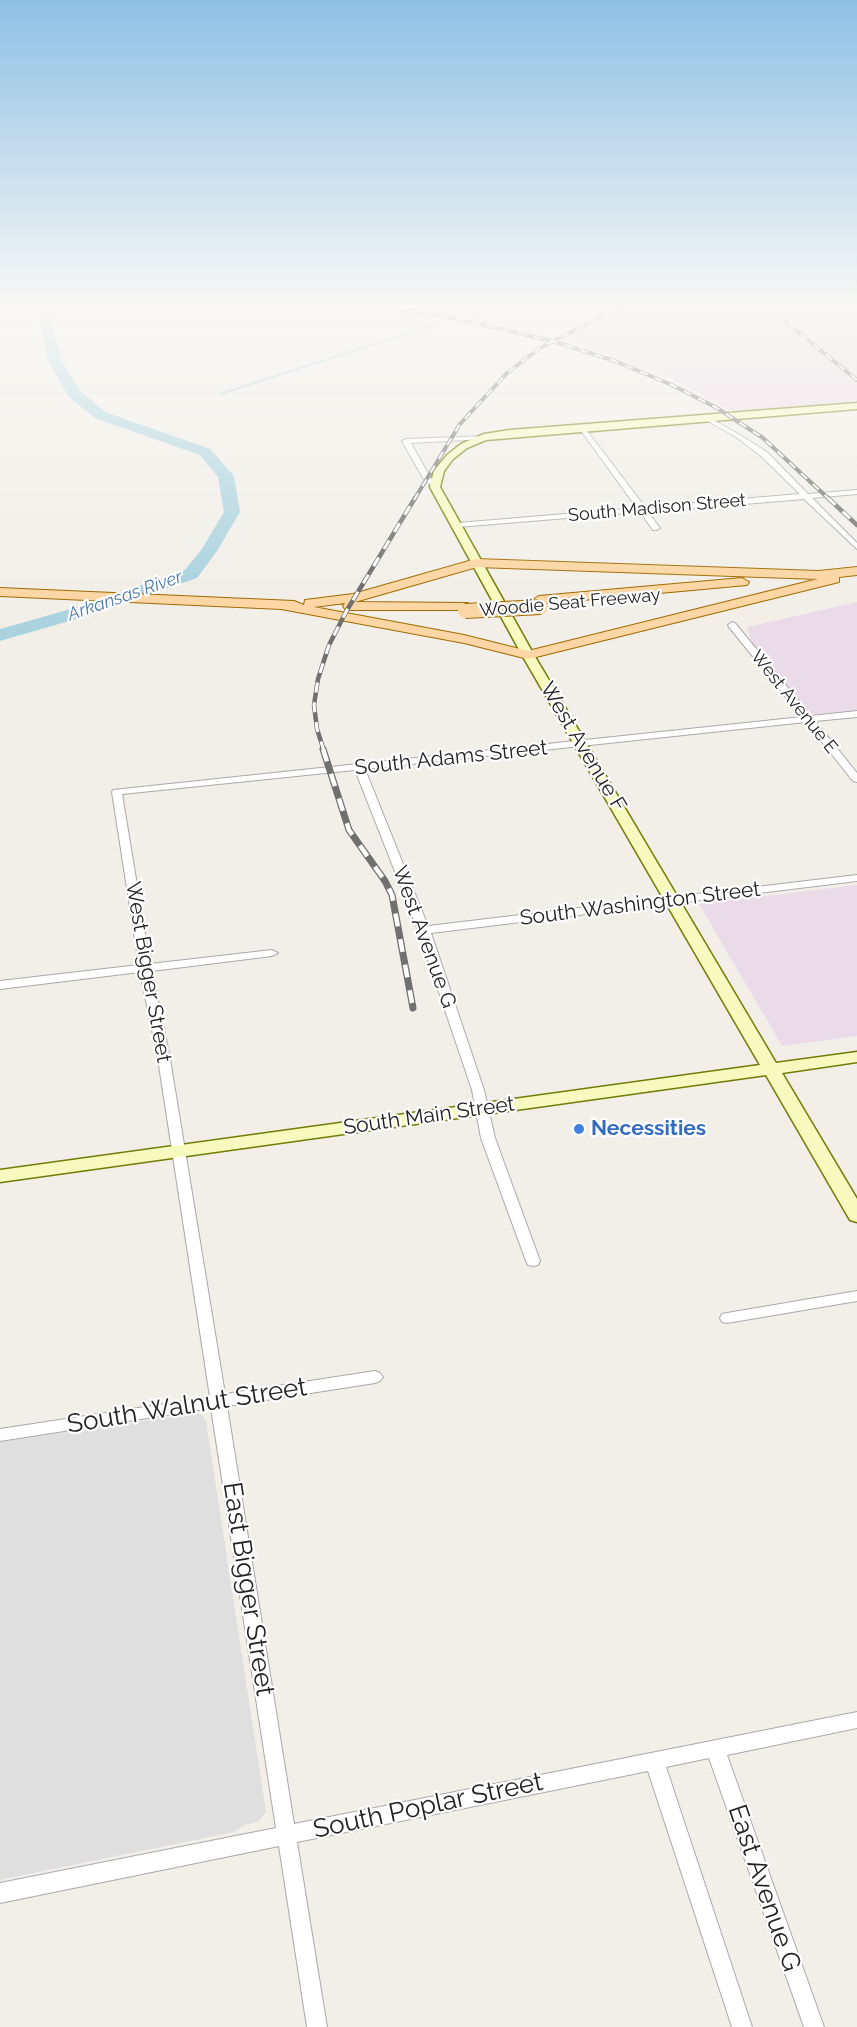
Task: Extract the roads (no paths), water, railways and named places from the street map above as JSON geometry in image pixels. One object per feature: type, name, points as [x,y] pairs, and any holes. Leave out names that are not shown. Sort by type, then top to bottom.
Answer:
[{"type":"main road","points":[[283,604],[354,598],[476,563],[844,575]]},
{"type":"main road","points":[[283,604],[464,639],[528,655],[844,575]]},
{"type":"main road","name":"Woodie Seat Freeway","points":[[0,592],[283,604],[368,611],[540,603],[844,575]]},
{"type":"street","points":[[435,487],[406,441],[484,437],[857,406]]},
{"type":"street","points":[[706,418],[764,454],[857,548]]},
{"type":"street","points":[[582,428],[656,528]]},
{"type":"street","points":[[435,487],[439,471],[450,457],[464,446],[484,437]]},
{"type":"street","name":"West Avenue F","points":[[435,487],[528,655],[857,1215]]},
{"type":"street","name":"South Madison Street","points":[[458,525],[857,492]]},
{"type":"street","name":"West Avenue E","points":[[732,625],[857,779]]},
{"type":"street","name":"South Adams Street","points":[[117,792],[857,714]]},
{"type":"street","name":"West Avenue G","points":[[359,767],[424,930],[482,1109]]},
{"type":"street","name":"West Bigger Street","points":[[117,792],[178,1151]]},
{"type":"street","name":"South Washington Street","points":[[424,930],[857,878]]},
{"type":"street","points":[[0,985],[145,966],[272,953]]},
{"type":"street","name":"South Main Street","points":[[0,1176],[857,1057]]},
{"type":"street","points":[[482,1109],[488,1138],[533,1261]]},
{"type":"street","name":"East Bigger Street","points":[[178,1151],[317,2027]]},
{"type":"street","points":[[727,1318],[857,1296]]},
{"type":"street","name":"South Walnut Street","points":[[0,1436],[375,1377]]},
{"type":"street","name":"South Poplar Street","points":[[0,1893],[857,1720]]},
{"type":"street","name":"East Avenue G","points":[[715,1748],[813,2027]]},
{"type":"street","points":[[654,1760],[742,2027]]},
{"type":"waterway","name":"Arkansas River","points":[[0,635],[84,611],[191,574],[209,551],[232,512],[226,476],[205,452],[100,415],[80,399]]},
{"type":"railway","points":[[414,500],[460,424],[483,399]]},
{"type":"railway","points":[[699,399],[763,438],[830,500]]},
{"type":"railway","points":[[324,751],[317,729],[314,705],[318,679],[329,645],[347,610],[415,498]]},
{"type":"railway","points":[[828,498],[857,525]]},
{"type":"railway","points":[[323,749],[349,830],[385,881],[392,895],[413,1008]]},
{"type":"place","name":"Necessities","points":[[579,1129]]}]
